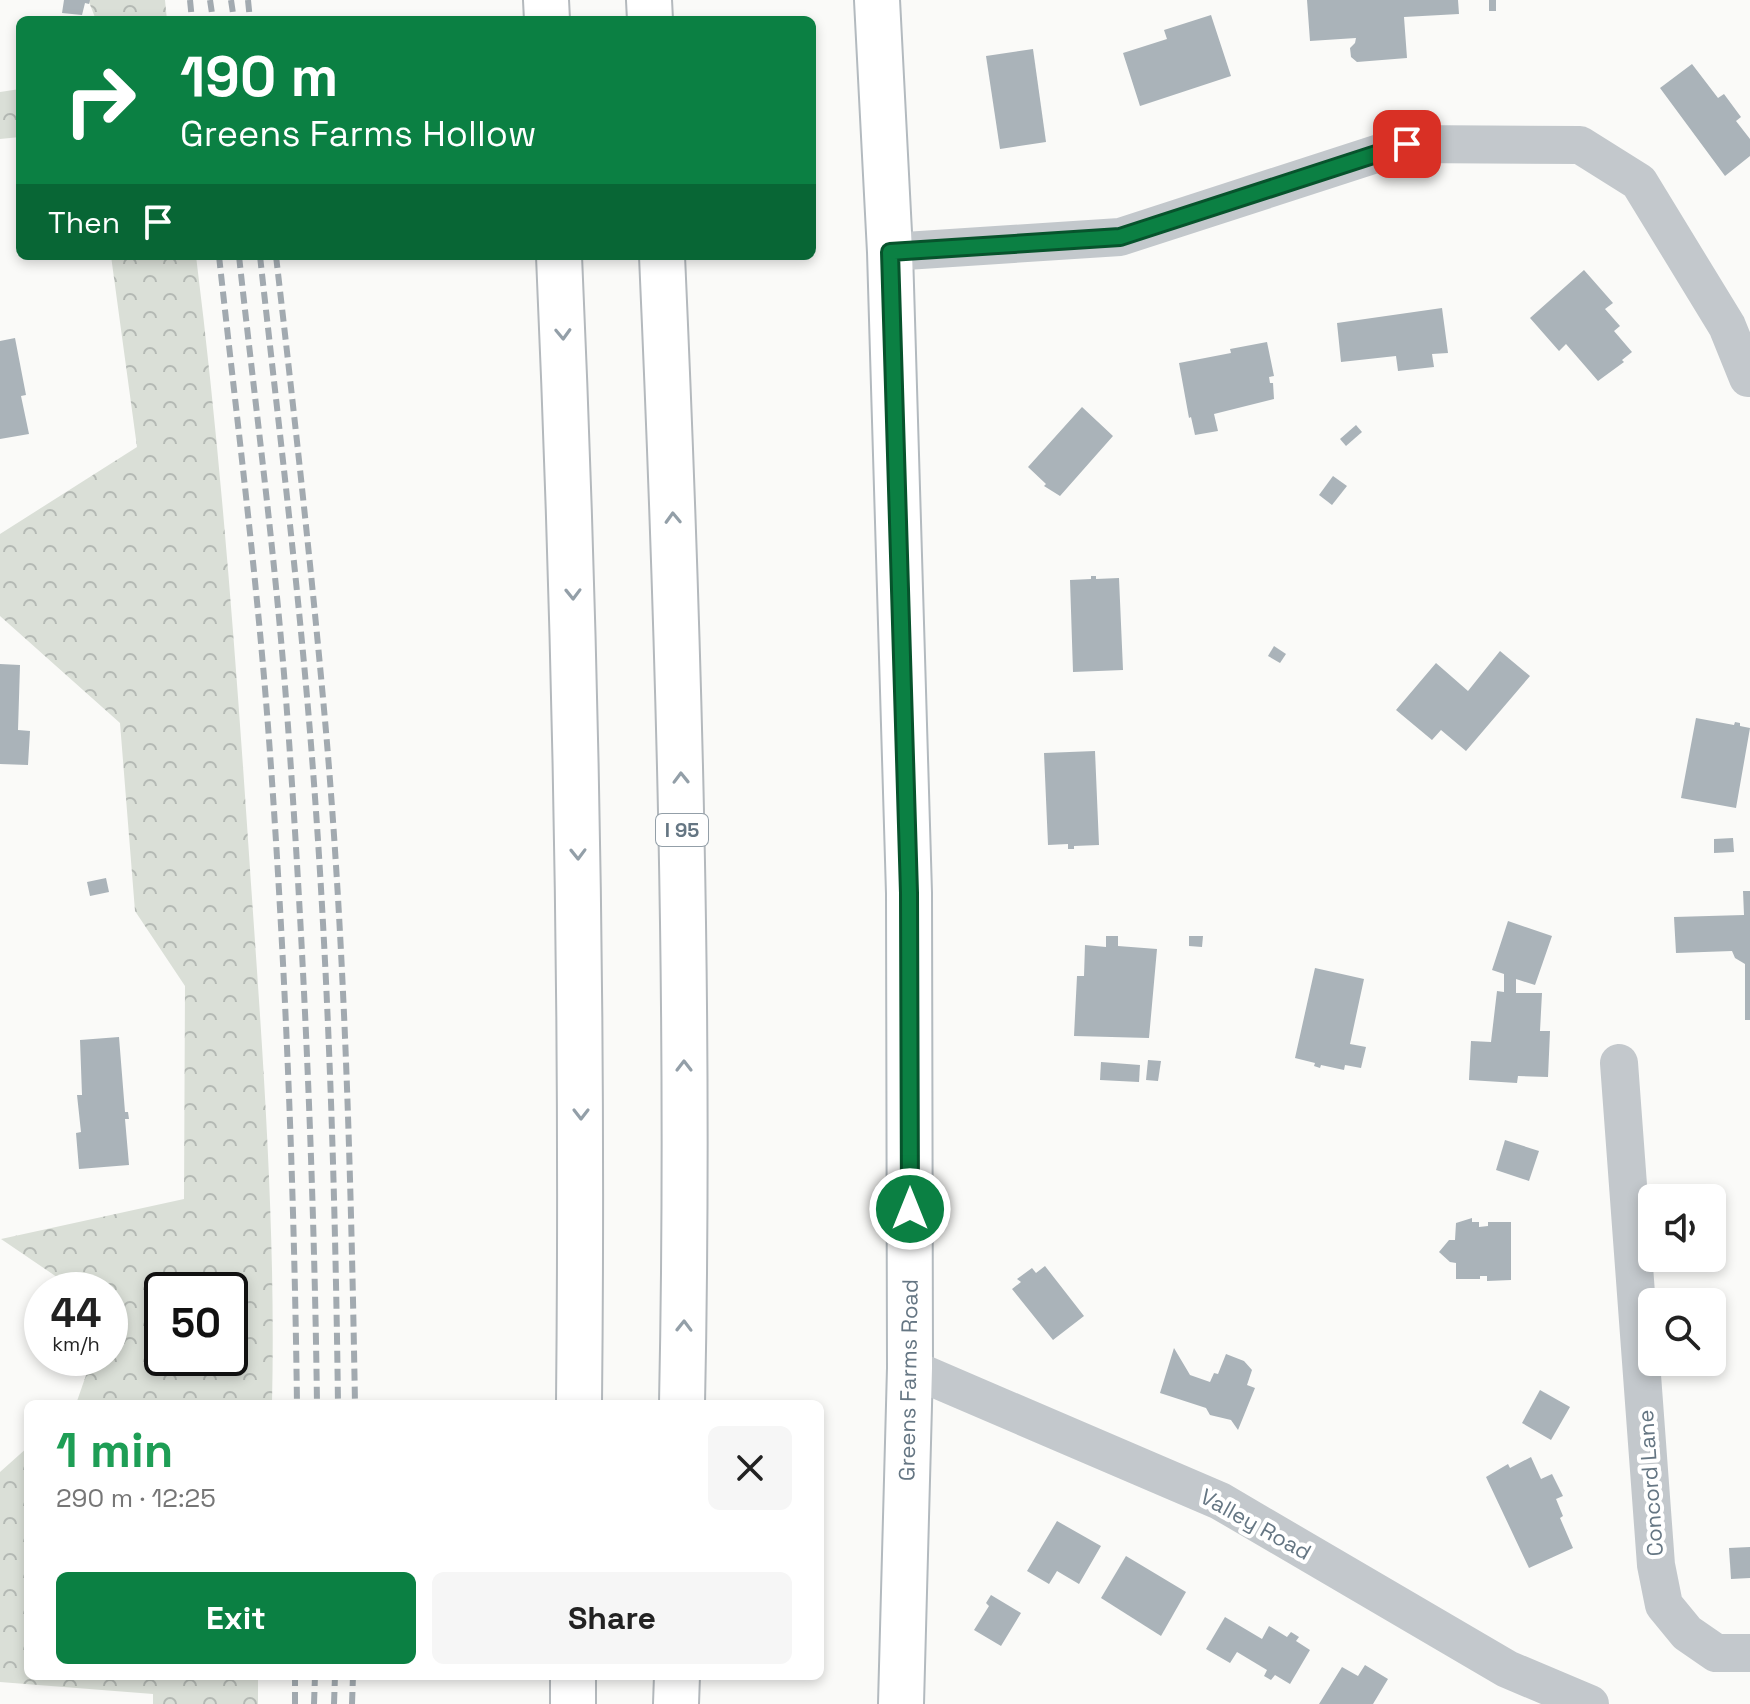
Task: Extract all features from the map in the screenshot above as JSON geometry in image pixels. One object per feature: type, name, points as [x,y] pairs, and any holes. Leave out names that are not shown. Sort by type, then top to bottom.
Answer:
[{"type":"main road","name":"Greens Farms Road","points":[[877,0],[890,252],[909,893],[910,1368],[901,1704]]},
{"type":"main road","points":[[559,260],[575,713],[581,1088],[579,1400]]},
{"type":"main road","name":"I 95","points":[[662,260],[675,566],[682,851],[682,1400]]},
{"type":"main road","points":[[573,1680],[573,1704]]},
{"type":"main road","points":[[676,1704],[677,1680]]},
{"type":"street","points":[[890,252],[1120,237],[1407,144],[1580,145],[1639,182],[1727,326],[1748,378]]},
{"type":"street","name":"Concord Lane","points":[[1619,1063],[1656,1565],[1664,1605],[1687,1633],[1716,1653],[1750,1653]]},
{"type":"street","name":"Valley Road","points":[[910,1368],[1220,1501],[1507,1669],[1590,1704]]},
{"type":"green space","points":[[85,0],[165,0],[167,16],[94,16],[89,2]]},
{"type":"green space","points":[[16,90],[16,137],[0,139],[0,92]]},
{"type":"green space","points":[[112,260],[196,260],[228,569],[260,1014],[268,1144],[272,1400],[77,1400],[86,1376],[128,1376],[128,1272],[50,1272],[1,1239],[184,1199],[185,986],[135,911],[120,723],[0,616],[0,534],[137,447]]},
{"type":"green space","points":[[24,1451],[24,1680],[258,1680],[258,1704],[153,1704],[153,1694],[0,1682],[0,1472]]},
{"type":"building","points":[[64,0],[90,0],[89,4],[85,3],[82,15],[62,13]]},
{"type":"building","points":[[1307,0],[1458,0],[1459,14],[1404,17],[1407,58],[1357,62],[1351,57],[1350,48],[1356,38],[1310,41]]},
{"type":"building","points":[[1489,0],[1496,0],[1496,11],[1489,11]]},
{"type":"building","points":[[1211,15],[1231,76],[1140,106],[1123,53],[1167,39],[1164,30]]},
{"type":"building","points":[[1033,49],[1046,142],[1000,149],[986,56]]},
{"type":"building","points":[[1692,64],[1718,98],[1724,94],[1741,117],[1736,121],[1750,139],[1750,156],[1725,176],[1660,88]]},
{"type":"building","points":[[1584,270],[1613,303],[1605,309],[1620,326],[1614,331],[1632,352],[1622,360],[1624,362],[1598,381],[1566,344],[1559,351],[1530,318]]},
{"type":"building","points":[[1442,308],[1448,353],[1432,354],[1434,367],[1398,371],[1396,356],[1341,362],[1337,323]]},
{"type":"building","points":[[15,338],[26,395],[21,396],[29,434],[0,439],[0,341]]},
{"type":"building","points":[[1267,342],[1274,376],[1269,377],[1270,383],[1273,383],[1274,399],[1214,414],[1218,431],[1195,435],[1179,363]]},
{"type":"building","points":[[1082,407],[1113,436],[1060,496],[1044,486],[1046,484],[1028,467]]},
{"type":"building","points":[[1356,425],[1362,432],[1346,446],[1340,439]]},
{"type":"building","points":[[1333,476],[1347,486],[1332,505],[1319,495]]},
{"type":"building","points":[[1091,576],[1096,576],[1096,579],[1119,578],[1123,670],[1073,672],[1070,580],[1091,579]]},
{"type":"building","points":[[1274,646],[1286,654],[1280,663],[1268,656]]},
{"type":"building","points":[[1500,651],[1530,676],[1466,751],[1441,730],[1432,740],[1396,710],[1436,663],[1468,691]]},
{"type":"building","points":[[0,664],[20,665],[18,730],[30,731],[28,765],[0,764]]},
{"type":"building","points":[[1696,718],[1734,725],[1735,722],[1750,728],[1736,808],[1681,798]]},
{"type":"building","points":[[1095,751],[1099,845],[1068,849],[1068,844],[1048,845],[1044,753]]},
{"type":"building","points":[[1733,838],[1734,852],[1714,853],[1714,839]]},
{"type":"building","points":[[106,878],[109,892],[90,896],[87,882]]},
{"type":"building","points":[[1743,891],[1750,891],[1750,1020],[1745,1020],[1745,964],[1735,958],[1732,951],[1676,953],[1674,917],[1744,915]]},
{"type":"building","points":[[1508,921],[1552,936],[1535,985],[1516,979],[1516,993],[1542,993],[1540,1031],[1550,1031],[1548,1077],[1518,1076],[1517,1083],[1469,1080],[1471,1041],[1491,1042],[1497,991],[1504,992],[1504,974],[1492,970]]},
{"type":"building","points":[[1106,936],[1118,936],[1118,946],[1157,949],[1149,1038],[1074,1036],[1077,976],[1084,976],[1085,945],[1106,947]]},
{"type":"building","points":[[1189,936],[1203,936],[1202,947],[1189,946]]},
{"type":"building","points":[[1315,968],[1364,979],[1350,1044],[1366,1047],[1361,1068],[1345,1065],[1344,1070],[1321,1065],[1320,1068],[1314,1066],[1315,1063],[1295,1058]]},
{"type":"building","points":[[119,1037],[125,1112],[128,1112],[129,1119],[125,1119],[129,1165],[79,1169],[76,1133],[81,1132],[77,1095],[82,1095],[80,1040]]},
{"type":"building","points":[[1148,1060],[1161,1061],[1158,1081],[1146,1080]]},
{"type":"building","points":[[1101,1062],[1140,1065],[1139,1082],[1100,1080]]},
{"type":"building","points":[[1505,1140],[1539,1151],[1529,1181],[1496,1170]]},
{"type":"building","points":[[1472,1218],[1472,1222],[1479,1222],[1479,1227],[1488,1226],[1488,1222],[1511,1222],[1511,1280],[1487,1281],[1487,1276],[1456,1279],[1456,1263],[1450,1262],[1439,1252],[1449,1240],[1455,1240],[1456,1223]]},
{"type":"building","points":[[1045,1266],[1084,1316],[1053,1340],[1012,1289],[1021,1282],[1017,1279],[1032,1268],[1036,1273]]},
{"type":"building","points":[[1174,1348],[1190,1375],[1210,1382],[1214,1373],[1218,1374],[1226,1354],[1244,1361],[1252,1370],[1247,1385],[1255,1388],[1238,1430],[1231,1420],[1210,1415],[1206,1408],[1160,1393]]},
{"type":"building","points":[[1540,1390],[1570,1407],[1551,1440],[1522,1423]]},
{"type":"building","points":[[1531,1457],[1541,1479],[1552,1474],[1563,1496],[1556,1499],[1563,1516],[1560,1518],[1573,1548],[1529,1568],[1486,1477],[1508,1464],[1510,1468]]},
{"type":"building","points":[[1057,1521],[1101,1546],[1079,1584],[1057,1571],[1049,1584],[1027,1571]]},
{"type":"building","points":[[1750,1547],[1750,1578],[1731,1579],[1729,1548]]},
{"type":"building","points":[[1126,1556],[1186,1592],[1161,1636],[1101,1598]]},
{"type":"building","points":[[991,1595],[1021,1613],[1001,1646],[974,1630],[989,1606],[986,1603]]},
{"type":"building","points":[[1225,1617],[1262,1639],[1269,1626],[1287,1637],[1291,1632],[1299,1637],[1296,1641],[1310,1650],[1290,1684],[1275,1675],[1271,1680],[1264,1676],[1267,1670],[1237,1652],[1230,1663],[1206,1649]]},
{"type":"building","points":[[1365,1665],[1388,1679],[1373,1704],[1319,1704],[1342,1667],[1358,1676]]},
{"type":"railway","points":[[190,0],[192,16]]},
{"type":"railway","points":[[210,0],[212,16]]},
{"type":"railway","points":[[231,0],[233,16]]},
{"type":"railway","points":[[248,0],[250,16]]},
{"type":"railway","points":[[219,260],[258,608],[274,811],[288,1065],[297,1400]]},
{"type":"railway","points":[[239,260],[272,549],[288,726],[307,1065],[317,1400]]},
{"type":"railway","points":[[260,260],[298,604],[316,805],[330,1062],[338,1400]]},
{"type":"railway","points":[[276,260],[325,720],[338,891],[355,1400]]},
{"type":"railway","points":[[295,1680],[295,1704]]},
{"type":"railway","points":[[314,1704],[315,1680]]},
{"type":"railway","points":[[334,1704],[335,1680]]},
{"type":"railway","points":[[352,1704],[353,1680]]},
{"type":"route","points":[[910,1209],[909,893],[890,252],[1120,237],[1407,144]]}]
